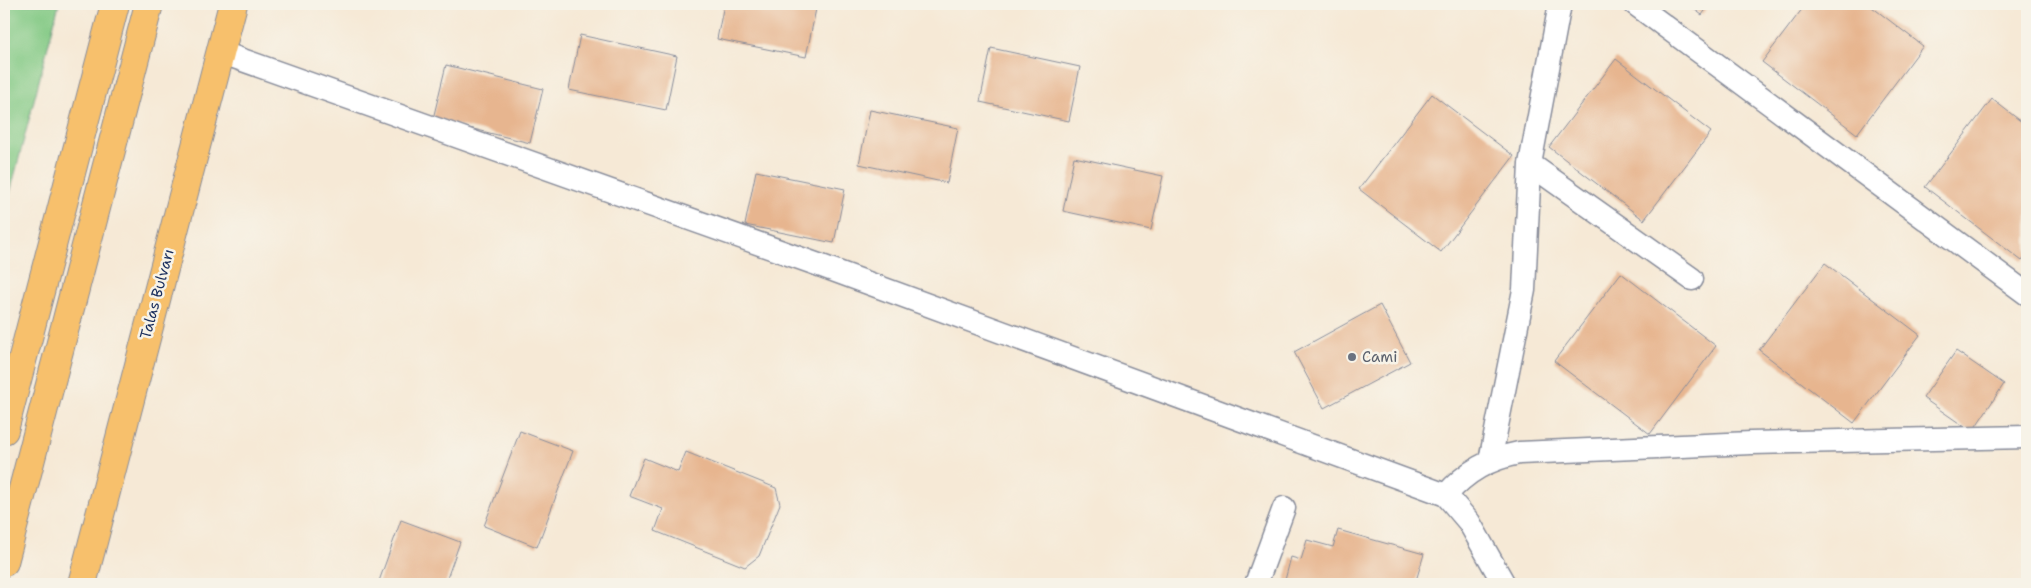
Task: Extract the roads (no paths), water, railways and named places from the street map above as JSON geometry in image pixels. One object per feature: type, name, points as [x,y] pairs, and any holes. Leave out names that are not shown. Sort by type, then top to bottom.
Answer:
[{"type":"main road","points":[[4,430],[115,4]]},
{"type":"main road","points":[[4,562],[149,4]]},
{"type":"main road","name":"Talas Bulvarı","points":[[82,584],[233,4]]},
{"type":"street","points":[[1490,461],[1524,290],[1530,164],[1560,4]]},
{"type":"street","points":[[1635,4],[2027,294]]},
{"type":"street","points":[[220,52],[828,268],[1446,495],[1469,522],[1504,584]]},
{"type":"street","points":[[1530,164],[1692,279]]},
{"type":"street","points":[[1446,495],[1469,472],[1490,461],[1519,453],[1751,443],[2027,437]]},
{"type":"street","points":[[1256,584],[1284,508]]},
{"type":"place","name":"Cami","points":[[1352,357]]}]
